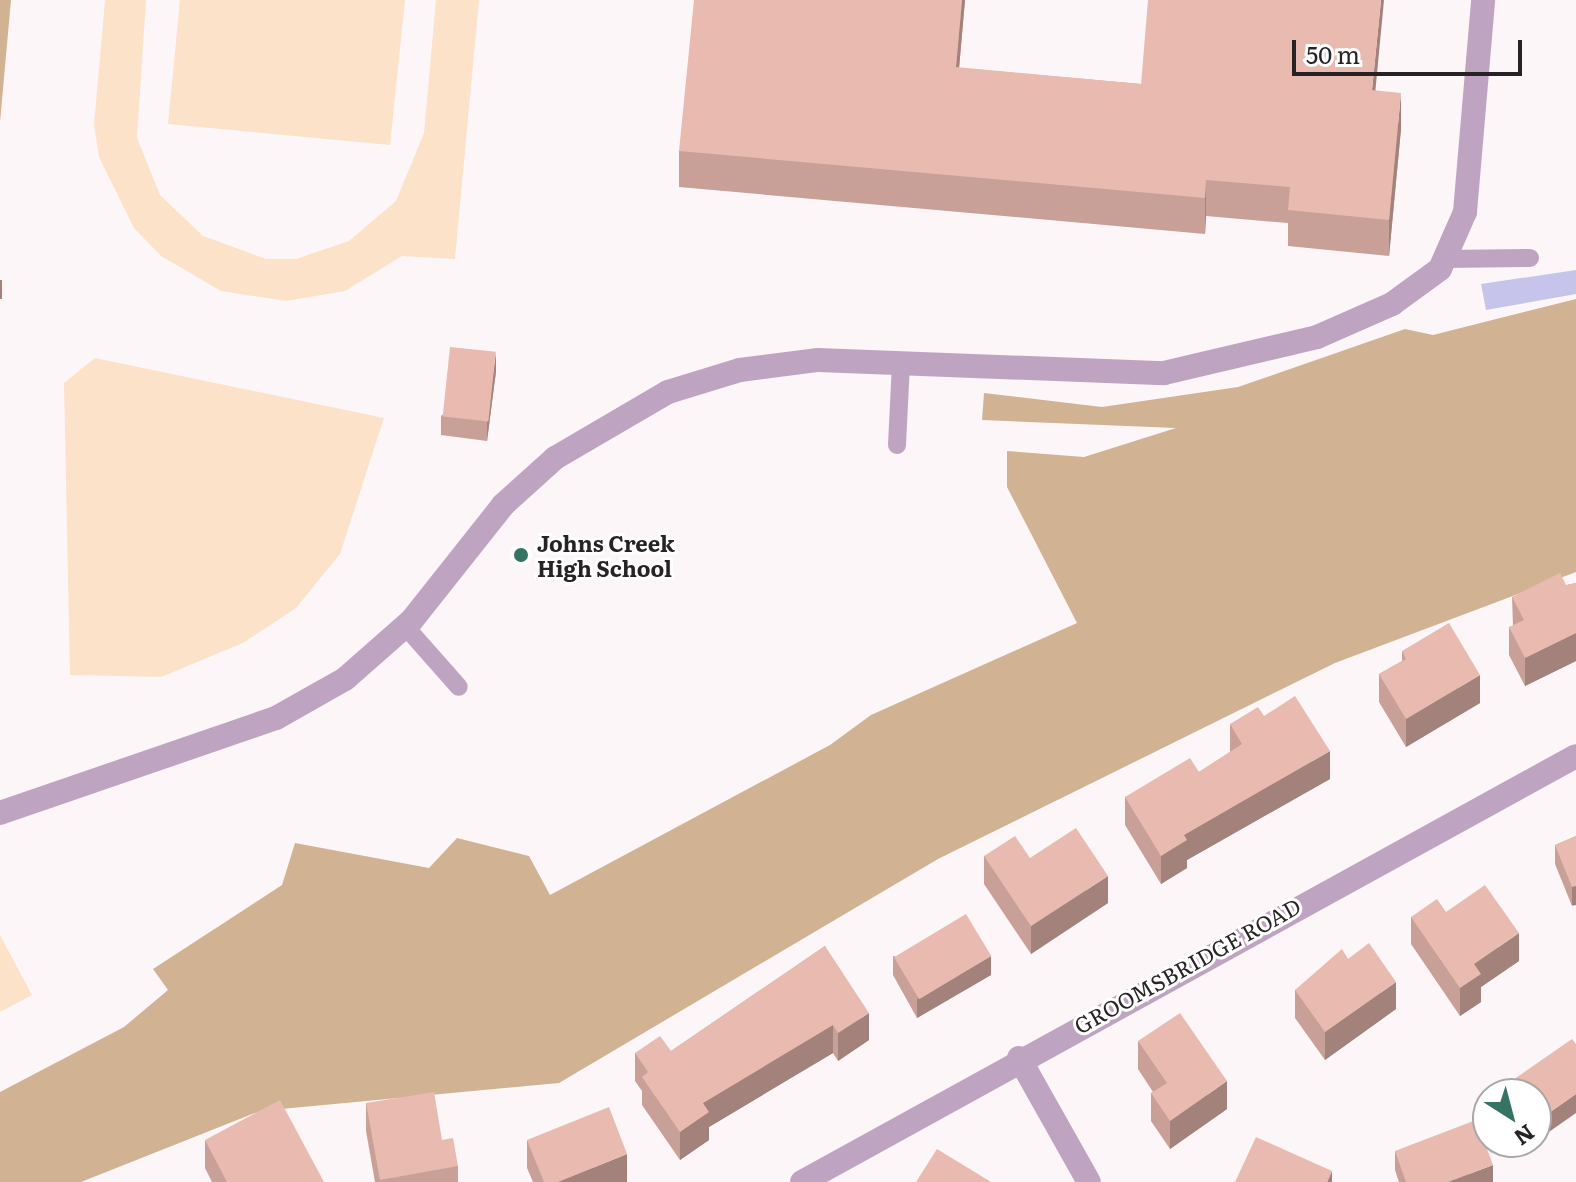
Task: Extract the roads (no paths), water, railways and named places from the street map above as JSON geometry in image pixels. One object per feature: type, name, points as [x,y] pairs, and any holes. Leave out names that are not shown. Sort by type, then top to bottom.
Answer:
[{"type":"street","points":[[0,813],[276,718],[345,679],[405,626],[503,505],[555,458],[613,420],[740,370],[818,360],[1164,373],[1317,337],[1392,304],[1444,259],[1465,212],[1483,0]]},
{"type":"street","name":"GROOMSBRIDGE ROAD","points":[[802,1182],[1019,1058],[1576,756]]},
{"type":"street","points":[[1019,1058],[1089,1182]]},
{"type":"lane","points":[[1444,259],[1530,258]]},
{"type":"lane","points":[[897,445],[901,364]]},
{"type":"lane","points":[[405,626],[459,687]]},
{"type":"water","points":[[1576,270],[1576,294],[1486,310],[1481,284]]},
{"type":"place","name":"Johns Creek High School","points":[[521,555]]}]
